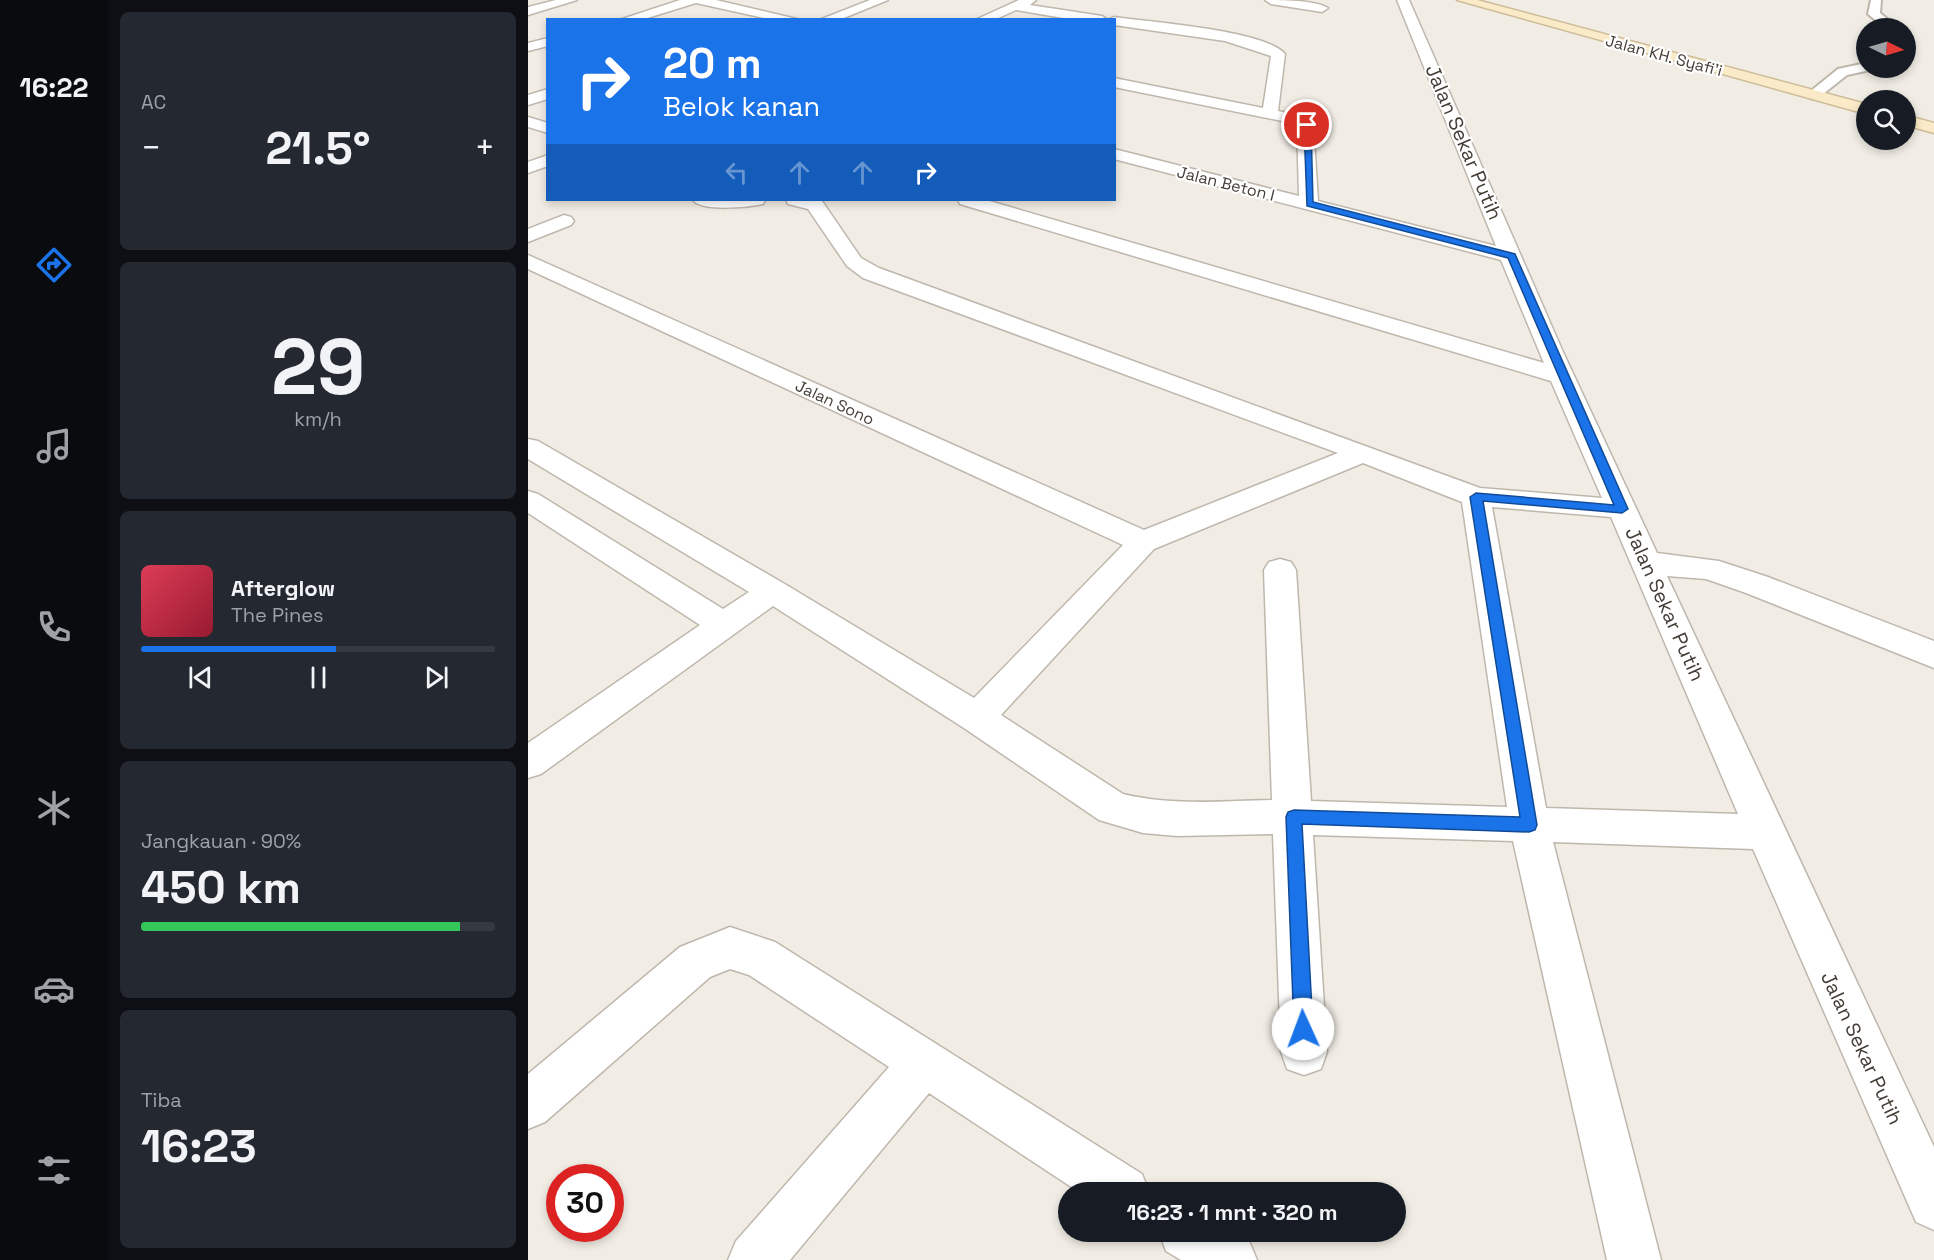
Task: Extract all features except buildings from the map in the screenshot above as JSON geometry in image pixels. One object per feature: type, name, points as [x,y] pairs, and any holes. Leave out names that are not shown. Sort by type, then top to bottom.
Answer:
[{"type":"main road","name":"Jalan KH. Syafi'i","points":[[1463,0],[1856,107]]},
{"type":"main road","points":[[1916,123],[1934,128]]},
{"type":"street","points":[[528,11],[571,0]]},
{"type":"street","points":[[632,18],[696,0],[783,18]]},
{"type":"street","points":[[720,5],[736,0]]},
{"type":"street","points":[[831,18],[882,0]]},
{"type":"street","points":[[986,18],[1030,0]]},
{"type":"street","points":[[1022,18],[1064,0]]},
{"type":"street","points":[[1271,0],[1322,8]]},
{"type":"street","name":"Jalan Sekar Putih","points":[[1403,0],[1562,376],[1934,1204]]},
{"type":"street","points":[[1015,6],[1090,18]]},
{"type":"street","points":[[1116,21],[1245,41],[1270,47],[1278,54],[1270,113]]},
{"type":"street","points":[[528,47],[546,42]]},
{"type":"street","points":[[1116,82],[1299,118],[1306,123],[1310,204]]},
{"type":"street","points":[[528,100],[546,95]]},
{"type":"street","points":[[528,122],[546,127]]},
{"type":"street","name":"Jalan Beton I","points":[[1116,155],[1512,256]]},
{"type":"street","points":[[528,168],[546,161]]},
{"type":"street","points":[[718,201],[746,201]]},
{"type":"street","points":[[812,201],[854,262],[871,273],[1368,454],[1476,497],[1622,509]]},
{"type":"street","points":[[970,201],[1562,376]]},
{"type":"street","points":[[528,236],[564,221]]},
{"type":"street","name":"Jalan Sono","points":[[528,261],[1143,542]]},
{"type":"street","points":[[528,447],[772,591],[977,718],[1113,808],[1143,816],[1177,819],[1294,817],[1765,832]]},
{"type":"street","points":[[977,718],[1143,542],[1368,454]]},
{"type":"street","points":[[1476,497],[1529,825],[1634,1260]]},
{"type":"street","points":[[528,500],[724,625]]},
{"type":"street","points":[[1647,563],[1708,569],[1757,585],[1934,655]]},
{"type":"street","points":[[1280,570],[1304,1052]]},
{"type":"street","points":[[528,763],[772,591]]},
{"type":"street","points":[[528,1105],[695,962],[730,948],[760,957],[1108,1182]]},
{"type":"street","points":[[755,1260],[923,1064]]},
{"type":"street","points":[[1201,1242],[1230,1260]]},
{"type":"lane","points":[[1876,0],[1874,14],[1880,18]]},
{"type":"lane","points":[[1813,95],[1843,72],[1856,69]]},
{"type":"route","points":[[1303,1029],[1294,817],[1529,825],[1476,497],[1622,509],[1574,404],[1512,256],[1310,204],[1307,125]]}]
